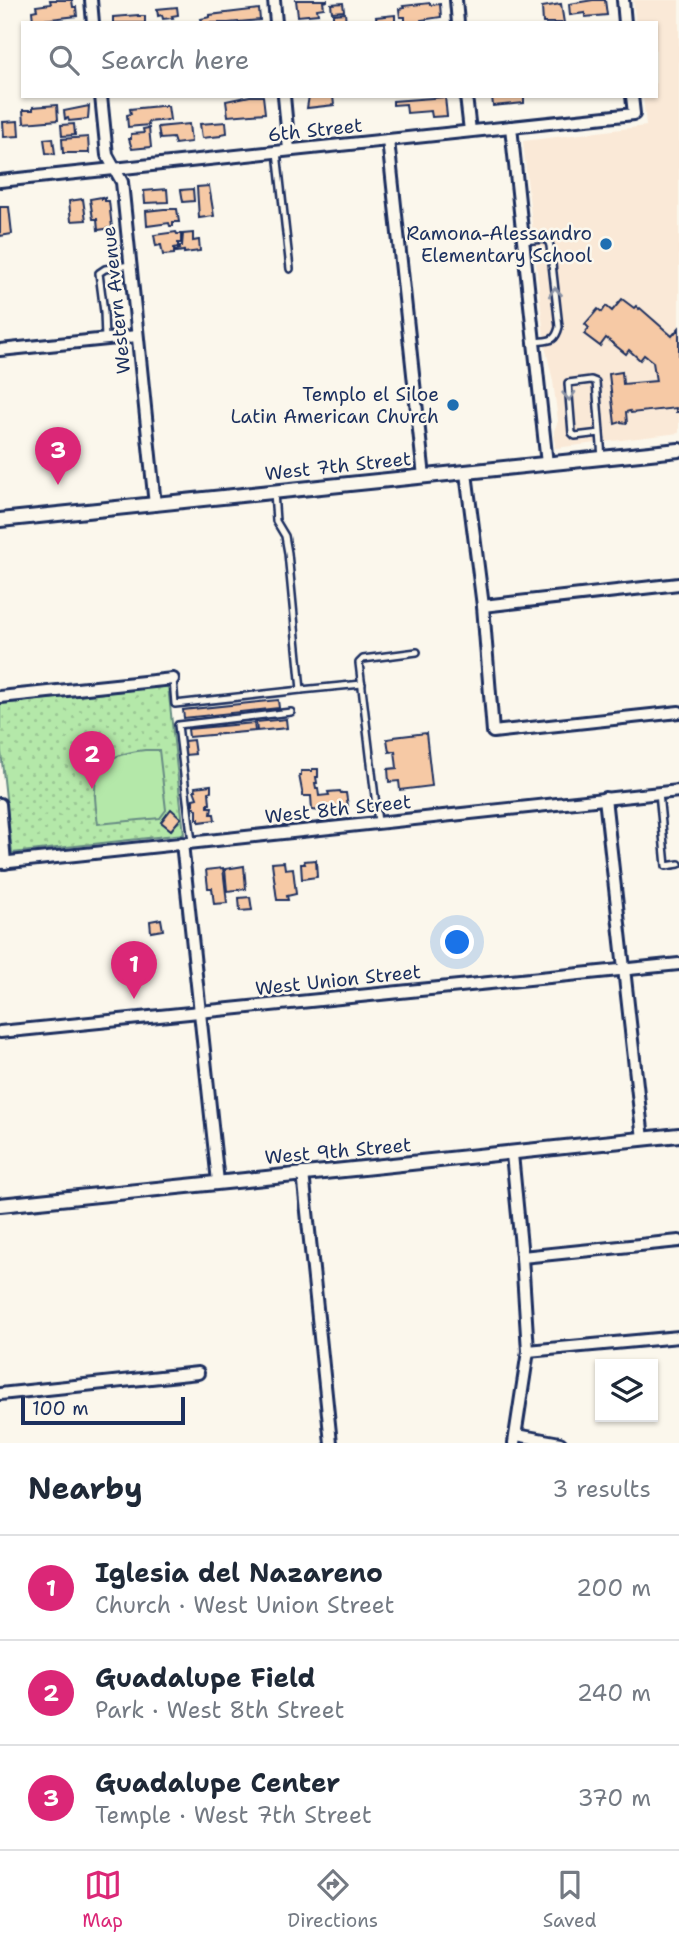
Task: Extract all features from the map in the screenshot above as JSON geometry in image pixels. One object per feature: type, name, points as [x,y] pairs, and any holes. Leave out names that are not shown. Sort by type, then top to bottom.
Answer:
[{"type":"street","points":[[91,0],[93,21]]},
{"type":"street","points":[[274,0],[276,21]]},
{"type":"street","points":[[456,0],[458,21]]},
{"type":"street","points":[[623,0],[625,21]]},
{"type":"street","name":"Western Avenue","points":[[101,98],[107,155],[122,182],[155,505]]},
{"type":"street","points":[[283,151],[284,98]]},
{"type":"street","points":[[466,98],[470,131]]},
{"type":"street","name":"6th Street","points":[[0,181],[634,114],[632,98]]},
{"type":"street","points":[[511,127],[547,464]]},
{"type":"street","points":[[388,140],[424,477]]},
{"type":"street","points":[[0,350],[137,336]]},
{"type":"street","name":"West 7th Street","points":[[0,520],[679,450]]},
{"type":"street","points":[[466,472],[483,606],[493,733],[679,712]]},
{"type":"street","points":[[483,606],[679,584]]},
{"type":"street","points":[[0,697],[173,679]]},
{"type":"street","name":"West 8th Street","points":[[2,863],[679,791]]},
{"type":"street","points":[[605,798],[643,1139]]},
{"type":"street","points":[[0,804],[2,863]]},
{"type":"street","points":[[187,842],[218,1182]]},
{"type":"street","name":"West Union Street","points":[[0,1032],[679,964]]},
{"type":"street","name":"West 9th Street","points":[[0,1205],[679,1135]]},
{"type":"street","points":[[512,1154],[528,1351],[515,1439],[560,1443]]},
{"type":"street","points":[[303,1173],[331,1443]]},
{"type":"street","points":[[522,1257],[679,1241]]},
{"type":"street","points":[[528,1351],[679,1337]]},
{"type":"street","points":[[0,1394],[198,1373]]},
{"type":"lane","points":[[283,151],[290,269]]},
{"type":"lane","points":[[523,241],[548,240],[559,327],[552,340],[534,342]]},
{"type":"lane","points":[[104,339],[99,273],[105,268],[130,265]]},
{"type":"lane","points":[[600,433],[575,436],[572,433],[568,383],[591,380],[596,382],[602,458]]},
{"type":"lane","points":[[274,492],[276,521],[285,536],[288,553],[301,690]]},
{"type":"lane","points":[[378,822],[360,660],[417,652]]},
{"type":"lane","points":[[173,679],[175,704],[362,684]]},
{"type":"lane","points":[[187,842],[178,725],[291,712]]},
{"type":"lane","points":[[659,793],[666,866],[679,864]]},
{"type":"shaded area","name":"Ramona-Alessandro Elementary School","points":[[633,0],[679,0],[679,433],[555,448],[554,431],[558,421],[545,346],[523,141],[646,126],[643,98],[658,98],[658,21],[636,21]]},
{"type":"green space","points":[[168,686],[184,834],[12,853],[0,743],[0,704]]},
{"type":"green space","points":[[145,750],[159,750],[166,810],[160,818],[98,824],[95,793],[99,771],[114,757]]},
{"type":"building","points":[[50,0],[72,0],[77,16],[33,21],[32,11],[37,10],[36,6],[51,4]]},
{"type":"building","points":[[296,0],[327,1],[323,2],[324,8],[317,9],[318,14],[298,16]]},
{"type":"building","points":[[605,0],[607,15],[570,15],[569,4]]},
{"type":"building","points":[[343,3],[344,11],[332,12],[331,4]]},
{"type":"building","points":[[440,4],[441,17],[405,21],[405,17],[400,17],[399,9],[404,8],[403,6]]},
{"type":"building","points":[[561,4],[564,21],[543,21],[542,7]]},
{"type":"building","points":[[177,7],[178,15],[172,16],[173,18],[163,19],[162,15],[158,16],[157,9]]},
{"type":"building","points":[[259,9],[260,20],[202,21],[210,15]]},
{"type":"building","points":[[345,13],[346,21],[333,21],[333,14]]},
{"type":"building","points":[[138,15],[145,16],[145,21],[113,21],[113,17]]},
{"type":"building","points":[[395,15],[395,21],[377,21],[376,17]]},
{"type":"building","points":[[263,98],[265,113],[228,116],[226,101]]},
{"type":"building","points":[[309,98],[333,98],[334,105],[307,108]]},
{"type":"building","points":[[445,98],[447,116],[432,117],[431,111],[407,113],[406,104],[393,105],[393,101]]},
{"type":"building","points":[[492,98],[524,98],[524,103],[493,106]]},
{"type":"building","points":[[57,105],[58,120],[24,123],[23,110]]},
{"type":"building","points":[[89,106],[88,119],[65,119],[64,111]]},
{"type":"building","points":[[168,106],[170,120],[128,127],[127,115],[131,114],[130,109]]},
{"type":"building","points":[[18,121],[19,136],[4,137],[3,122]]},
{"type":"building","points":[[226,122],[227,133],[202,138],[200,124]]},
{"type":"building","points":[[74,124],[75,135],[62,136],[61,125]]},
{"type":"building","points":[[189,124],[191,142],[175,144],[173,138],[160,139],[158,127]]},
{"type":"building","points":[[149,128],[151,147],[132,149],[129,139],[131,134],[144,133],[143,129]]},
{"type":"building","points":[[88,137],[89,153],[63,153],[62,139]]},
{"type":"building","points":[[53,138],[55,154],[46,153],[44,139]]},
{"type":"building","points":[[209,186],[214,216],[199,218],[197,187]]},
{"type":"building","points":[[167,189],[168,202],[145,203],[144,191]]},
{"type":"building","points":[[193,189],[194,201],[183,202],[181,190]]},
{"type":"building","points":[[102,197],[109,201],[112,228],[98,230],[90,199]]},
{"type":"building","points":[[83,199],[86,220],[71,221],[69,201]]},
{"type":"building","points":[[0,207],[9,207],[12,234],[0,236]]},
{"type":"building","points":[[177,209],[179,222],[173,222],[173,226],[169,223],[147,226],[146,211]]},
{"type":"building","points":[[176,232],[181,234],[181,243],[174,248],[174,254],[163,255],[161,245],[156,246],[154,235]]},
{"type":"building","points":[[193,233],[193,241],[199,240],[200,251],[176,252],[180,249],[179,246],[182,246],[183,234]]},
{"type":"building","points":[[622,299],[634,308],[640,308],[672,336],[679,328],[679,412],[676,412],[676,408],[630,411],[626,412],[627,423],[615,424],[609,374],[622,372],[623,384],[656,381],[653,362],[644,355],[640,360],[629,350],[626,354],[606,338],[600,346],[584,334],[589,328],[585,324],[598,309],[602,312],[606,306],[612,311]]},
{"type":"building","points":[[278,700],[279,708],[184,718],[183,710]]},
{"type":"building","points":[[286,719],[287,728],[257,731],[256,722]]},
{"type":"building","points":[[254,723],[255,731],[189,737],[188,729]]},
{"type":"building","points":[[426,733],[432,786],[400,790],[399,781],[389,782],[388,769],[397,768],[395,751],[389,752],[387,739]]},
{"type":"building","points":[[193,740],[195,754],[185,755],[184,741]]},
{"type":"building","points":[[318,769],[315,783],[319,796],[329,795],[328,792],[346,793],[348,806],[343,807],[343,810],[312,810],[311,796],[303,796],[299,775],[301,771]]},
{"type":"building","points":[[211,785],[208,807],[212,807],[211,814],[214,814],[215,820],[199,822],[197,810],[193,806],[193,799],[197,798],[194,790],[195,787]]},
{"type":"building","points":[[171,809],[181,818],[171,830],[161,822]]},
{"type":"building","points":[[316,860],[317,877],[302,879],[301,864],[305,864],[304,861]]},
{"type":"building","points":[[284,862],[285,869],[293,868],[296,894],[287,896],[288,900],[277,900],[272,863]]},
{"type":"building","points":[[244,866],[246,889],[227,891],[225,869]]},
{"type":"building","points":[[223,868],[227,903],[214,904],[212,888],[208,888],[206,870]]},
{"type":"building","points":[[250,897],[252,910],[240,911],[239,898]]},
{"type":"building","points":[[161,919],[163,930],[151,932],[150,921]]},
{"type":"place","name":"Ramona-Alessandro Elementary School","points":[[606,244]]},
{"type":"place","name":"Templo el Siloe Latin American Church","points":[[453,405]]},
{"type":"place","name":"Guadalupe Center","points":[[58,485]]},
{"type":"place","name":"Guadalupe Field","points":[[92,789]]},
{"type":"place","name":"Iglesia del Nazareno","points":[[134,999]]}]
